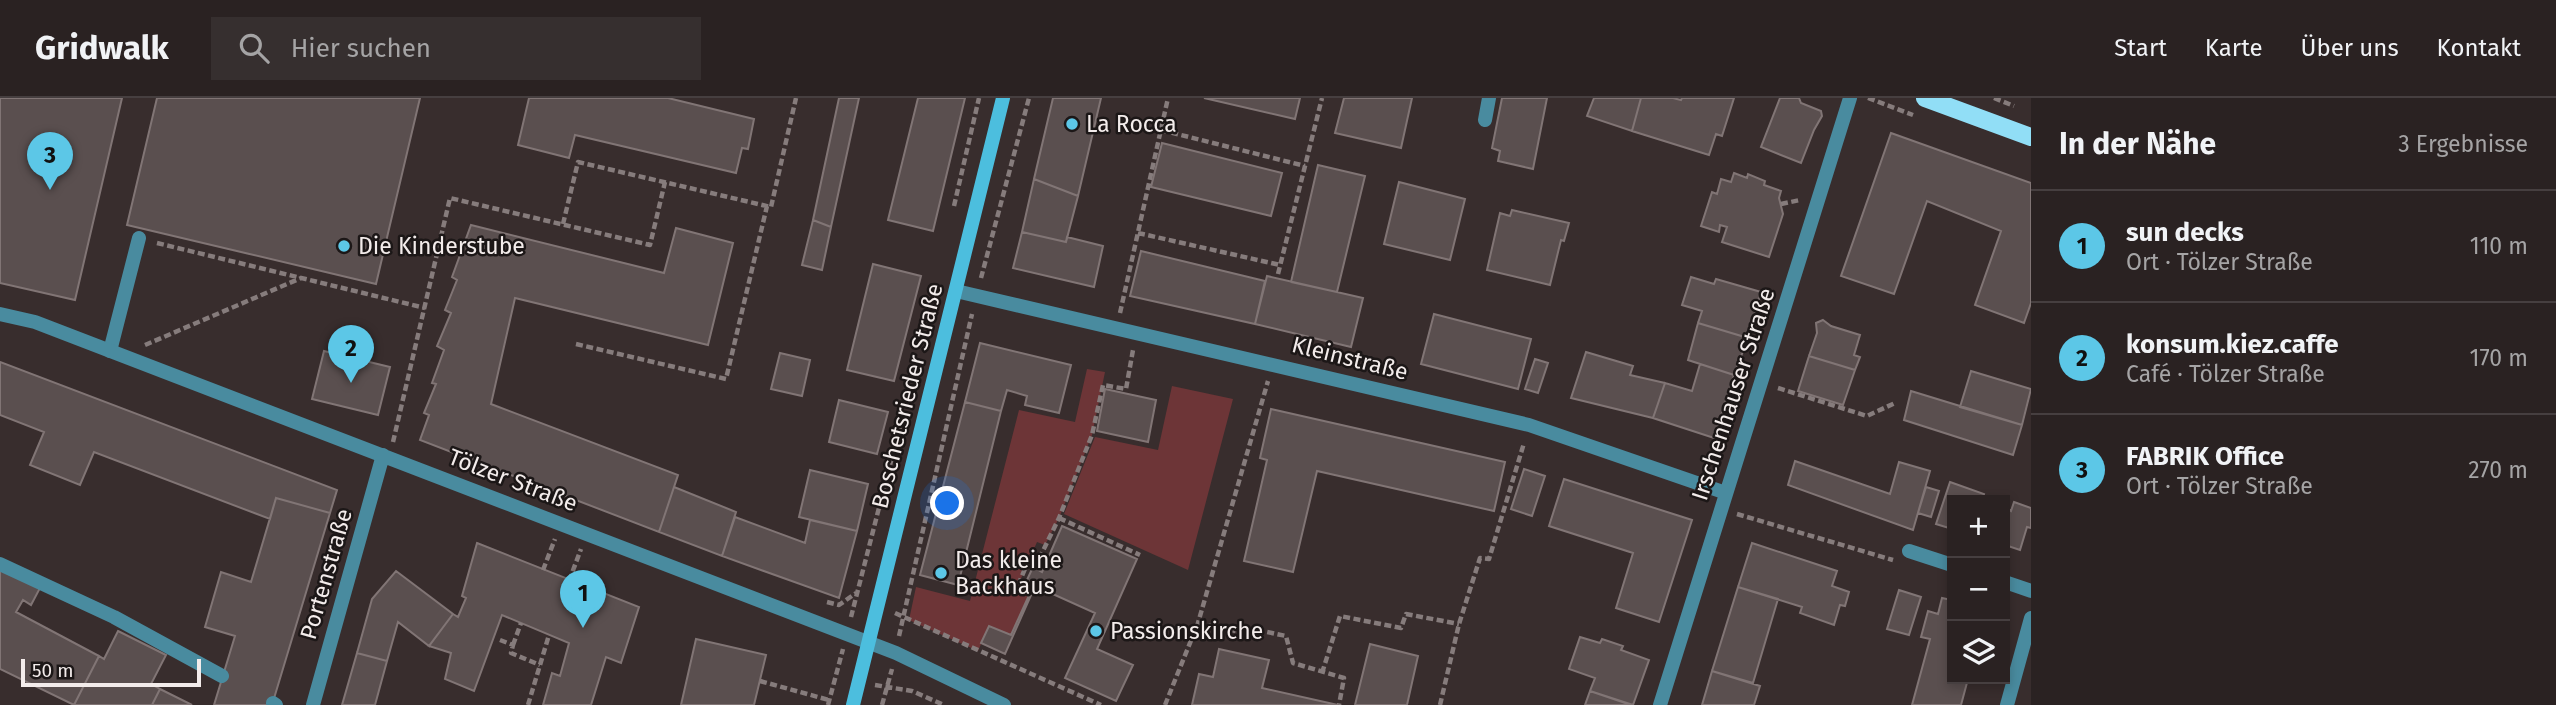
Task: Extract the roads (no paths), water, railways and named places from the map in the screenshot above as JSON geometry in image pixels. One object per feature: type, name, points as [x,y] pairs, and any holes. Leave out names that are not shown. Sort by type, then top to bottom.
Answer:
[{"type":"main road","name":"Boschetsrieder Straße","points":[[853,705],[1003,98]]},
{"type":"main road","points":[[1925,98],[2031,138]]},
{"type":"street","points":[[1485,120],[1489,98]]},
{"type":"street","name":"Irschenhauser Straße","points":[[1660,705],[1850,98]]},
{"type":"street","points":[[116,353],[139,238]]},
{"type":"street","name":"Kleinstraße","points":[[956,291],[1529,425],[1726,493]]},
{"type":"street","name":"Tölzer Straße","points":[[0,314],[35,322],[868,642],[1004,705]]},
{"type":"street","name":"Portenstraße","points":[[313,705],[386,456]]},
{"type":"street","points":[[1909,551],[1947,563]]},
{"type":"street","points":[[0,564],[114,617],[222,676]]},
{"type":"street","points":[[2010,584],[2031,591]]},
{"type":"street","points":[[2007,705],[2031,618]]},
{"type":"place","name":"La Rocca","points":[[1072,124]]},
{"type":"place","name":"FABRIK Office","points":[[50,190]]},
{"type":"place","name":"Die Kinderstube","points":[[344,246]]},
{"type":"place","name":"konsum.kiez.caffe","points":[[351,383]]},
{"type":"place","name":"Das kleine Backhaus","points":[[941,573]]},
{"type":"place","name":"sun decks","points":[[583,628]]},
{"type":"place","name":"Passionskirche","points":[[1096,631]]}]
